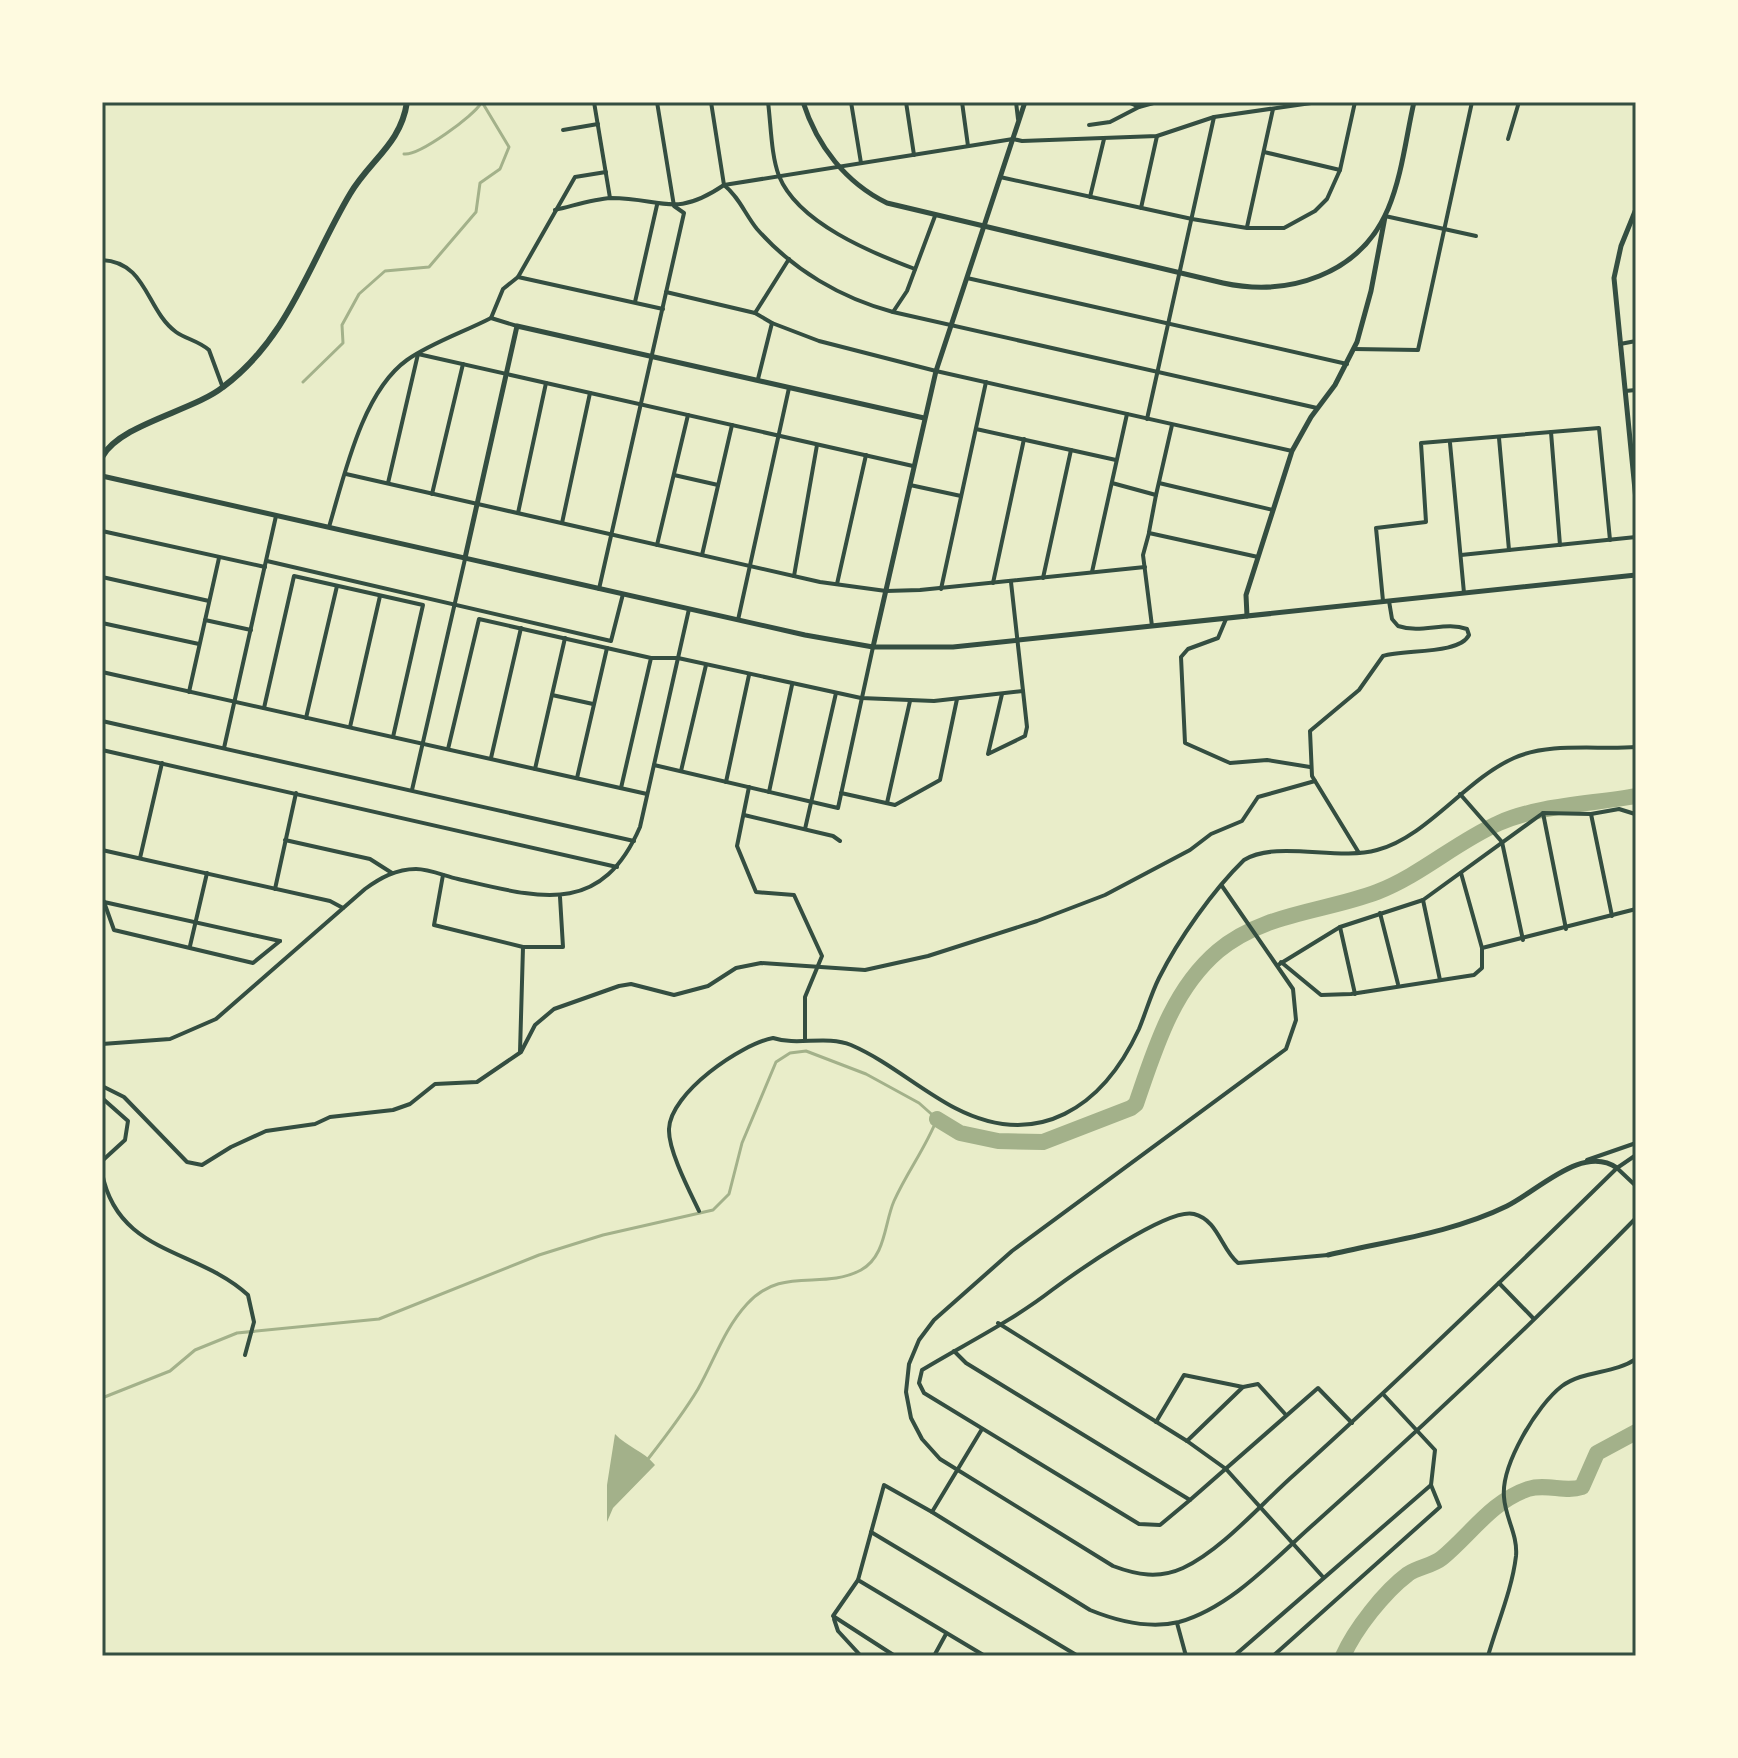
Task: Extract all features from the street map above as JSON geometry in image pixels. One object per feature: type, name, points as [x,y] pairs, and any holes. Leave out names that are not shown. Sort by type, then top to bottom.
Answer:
[{"type":"main road","points":[[102,457],[132,433],[223,388],[268,342],[293,307],[350,195],[396,138],[407,102]]},
{"type":"street","points":[[594,102],[610,198]]},
{"type":"street","points":[[599,589],[684,213],[674,206],[657,102]]},
{"type":"street","points":[[711,102],[724,185],[736,195],[756,228],[789,259],[838,292],[893,312],[1317,408]]},
{"type":"street","points":[[768,102],[779,176],[808,212],[862,249],[915,269]]},
{"type":"street","points":[[803,102],[815,130],[838,167],[867,193],[887,203],[1251,288],[1300,283],[1347,261],[1369,241],[1385,216],[1414,102]]},
{"type":"street","points":[[851,102],[861,163]]},
{"type":"street","points":[[906,102],[914,155]]},
{"type":"street","points":[[962,102],[968,146]]},
{"type":"street","points":[[1016,102],[1019,122]]},
{"type":"street","points":[[654,765],[838,808],[936,371],[1025,102]]},
{"type":"street","points":[[1128,102],[1139,107]]},
{"type":"street","points":[[1089,125],[1110,122],[1139,107],[1157,102]]},
{"type":"street","points":[[555,210],[610,198],[674,206],[704,199],[724,185],[779,176],[1013,139],[1157,136],[1214,117],[1318,102]]},
{"type":"street","points":[[1000,177],[1192,219],[1247,228],[1284,228],[1315,211],[1327,199],[1340,170],[1355,102]]},
{"type":"street","points":[[1354,349],[1418,350],[1472,102]]},
{"type":"street","points":[[1508,139],[1519,102]]},
{"type":"street","points":[[1247,228],[1273,109]]},
{"type":"street","points":[[1147,419],[1214,117]]},
{"type":"street","points":[[563,130],[598,124]]},
{"type":"street","points":[[1141,208],[1157,136]]},
{"type":"street","points":[[1090,197],[1104,139]]},
{"type":"street","points":[[1264,152],[1340,170]]},
{"type":"street","points":[[329,528],[361,427],[380,388],[394,371],[418,354],[491,318],[503,289],[518,277],[575,177],[606,172]]},
{"type":"street","points":[[635,302],[657,205]]},
{"type":"street","points":[[1636,209],[1621,246],[1614,278],[1636,500]]},
{"type":"street","points":[[893,312],[907,291],[935,216]]},
{"type":"street","points":[[1385,216],[1476,236]]},
{"type":"street","points":[[1247,616],[1246,595],[1292,451],[1354,349],[1371,291],[1386,224],[1385,216]]},
{"type":"street","points":[[755,313],[789,259]]},
{"type":"street","points":[[102,260],[128,268],[177,333],[209,350],[223,388]]},
{"type":"street","points":[[518,277],[663,309]]},
{"type":"street","points":[[967,278],[1347,364]]},
{"type":"street","points":[[666,292],[755,313],[819,341],[936,371],[1292,451]]},
{"type":"street","points":[[491,318],[924,418]]},
{"type":"street","points":[[758,379],[772,323]]},
{"type":"street","points":[[412,790],[517,326]]},
{"type":"street","points":[[1620,344],[1636,341]]},
{"type":"street","points":[[418,354],[913,466]]},
{"type":"street","points":[[388,483],[418,354]]},
{"type":"street","points":[[432,494],[463,364]]},
{"type":"street","points":[[941,589],[986,382]]},
{"type":"street","points":[[518,513],[546,383]]},
{"type":"street","points":[[738,620],[789,388]]},
{"type":"street","points":[[1625,391],[1636,390]]},
{"type":"street","points":[[562,523],[590,393]]},
{"type":"street","points":[[1092,573],[1127,414]]},
{"type":"street","points":[[657,545],[688,415]]},
{"type":"street","points":[[1152,626],[1143,555],[1172,424]]},
{"type":"street","points":[[702,555],[732,425]]},
{"type":"street","points":[[1359,853],[1315,781],[1310,767],[1311,729],[1355,694],[1381,657],[1405,651],[1445,648],[1469,637],[1468,630],[1459,626],[1436,630],[1398,626],[1386,601],[1376,528],[1426,522],[1421,443],[1450,443],[1599,428],[1610,540]]},
{"type":"street","points":[[976,429],[1116,460]]},
{"type":"street","points":[[1551,432],[1560,545]]},
{"type":"street","points":[[1499,438],[1509,550]]},
{"type":"street","points":[[993,583],[1024,439]]},
{"type":"street","points":[[1450,443],[1464,593]]},
{"type":"street","points":[[794,576],[817,444]]},
{"type":"street","points":[[1043,578],[1071,450]]},
{"type":"street","points":[[837,584],[866,455]]},
{"type":"street","points":[[346,474],[794,576],[886,591],[941,589],[1145,567]]},
{"type":"street","points":[[674,475],[718,485]]},
{"type":"street","points":[[102,476],[738,620],[873,647],[932,648],[1017,640],[1636,575]]},
{"type":"street","points":[[1112,483],[1156,495]]},
{"type":"street","points":[[1159,483],[1273,510]]},
{"type":"street","points":[[910,485],[961,496]]},
{"type":"street","points":[[224,748],[276,516]]},
{"type":"street","points":[[102,531],[611,641],[623,594]]},
{"type":"street","points":[[1149,533],[1258,558]]},
{"type":"street","points":[[1461,555],[1636,537]]},
{"type":"street","points":[[189,692],[219,557]]},
{"type":"street","points":[[264,708],[294,576],[423,605],[393,737]]},
{"type":"street","points":[[102,577],[209,601]]},
{"type":"street","points":[[1002,694],[988,754],[1025,736],[1011,582]]},
{"type":"street","points":[[306,718],[337,586]]},
{"type":"street","points":[[350,727],[380,596]]},
{"type":"street","points":[[102,1044],[170,1039],[216,1019],[343,908],[392,873],[418,869],[533,896],[560,897],[588,888],[617,867],[634,841],[689,609]]},
{"type":"street","points":[[1226,618],[1218,638],[1188,649],[1181,657],[1185,743],[1230,763],[1267,760],[1310,767]]},
{"type":"street","points":[[448,749],[479,619],[651,658],[678,658],[861,698],[910,701],[1023,691]]},
{"type":"street","points":[[205,620],[251,630]]},
{"type":"street","points":[[102,623],[199,644]]},
{"type":"street","points":[[491,759],[521,628]]},
{"type":"street","points":[[535,769],[565,638]]},
{"type":"street","points":[[577,778],[607,648]]},
{"type":"street","points":[[621,788],[651,658]]},
{"type":"street","points":[[681,771],[706,665]]},
{"type":"street","points":[[102,672],[647,794]]},
{"type":"street","points":[[726,782],[749,675]]},
{"type":"street","points":[[769,792],[792,685]]},
{"type":"street","points":[[805,829],[836,693]]},
{"type":"street","points":[[552,695],[594,704]]},
{"type":"street","points":[[841,793],[895,805],[940,780],[957,698]]},
{"type":"street","points":[[887,803],[910,701]]},
{"type":"street","points":[[102,721],[634,841]]},
{"type":"street","points":[[699,1211],[670,1141],[669,1124],[677,1108],[716,1066],[754,1045],[770,1038],[853,1046],[979,1119],[1028,1124],[1063,1118],[1094,1092],[1121,1057],[1138,1030],[1169,961],[1222,886],[1238,866],[1252,856],[1376,851],[1401,839],[1460,794],[1521,755],[1636,747]]},
{"type":"street","points":[[102,750],[617,867]]},
{"type":"street","points":[[140,858],[162,763]]},
{"type":"street","points":[[102,1086],[130,1102],[187,1162],[202,1165],[266,1131],[315,1124],[330,1117],[393,1110],[410,1104],[435,1084],[477,1082],[521,1052],[535,1025],[554,1009],[619,986],[631,984],[674,995],[708,986],[731,970],[750,964],[865,970],[916,959],[1079,906],[1190,850],[1211,834],[1242,821],[1258,797],[1315,781]]},
{"type":"street","points":[[749,787],[737,846],[756,892],[789,892],[797,898],[820,945],[820,966],[805,997],[805,1040]]},
{"type":"street","points":[[275,889],[296,792]]},
{"type":"street","points":[[1460,794],[1502,842],[1523,940]]},
{"type":"street","points":[[1280,963],[1340,927],[1423,900],[1543,813],[1591,814],[1619,809],[1635,814],[1636,819]]},
{"type":"street","points":[[1543,813],[1566,929]]},
{"type":"street","points":[[1591,814],[1612,916]]},
{"type":"street","points":[[744,815],[805,829],[840,841]]},
{"type":"street","points":[[285,840],[370,859],[392,873]]},
{"type":"street","points":[[102,850],[330,901],[343,908]]},
{"type":"street","points":[[190,946],[207,873]]},
{"type":"street","points":[[1280,963],[1321,995],[1355,994],[1474,975],[1482,968],[1482,948],[1461,873]]},
{"type":"street","points":[[443,875],[434,925],[523,947],[563,947],[560,897]]},
{"type":"street","points":[[1222,886],[1280,963],[1293,989],[1296,1020],[1286,1049],[1012,1251],[934,1320],[919,1340],[909,1364],[908,1408],[922,1439],[957,1471],[1113,1566],[1137,1574],[1166,1574],[1194,1562],[1352,1423],[1617,1168],[1636,1155]]},
{"type":"street","points":[[103,900],[195,922],[280,941],[253,963],[114,930],[103,900]]},
{"type":"street","points":[[1423,900],[1440,980]]},
{"type":"street","points":[[1482,948],[1636,909]]},
{"type":"street","points":[[1380,913],[1399,985]]},
{"type":"street","points":[[1340,927],[1355,994]]},
{"type":"street","points":[[521,1052],[523,947]]},
{"type":"street","points":[[102,1098],[128,1121],[125,1140],[102,1161]]},
{"type":"street","points":[[1352,1423],[1318,1388],[1160,1525],[1139,1524],[924,1393],[919,1383],[922,1370],[1135,1234],[1181,1213],[1195,1214],[1207,1220],[1238,1263],[1328,1255],[1467,1223],[1510,1205],[1607,1150],[1636,1143]]},
{"type":"street","points":[[1587,1160],[1598,1159],[1617,1168],[1636,1186]]},
{"type":"street","points":[[102,1173],[111,1204],[125,1222],[148,1240],[219,1275],[248,1295],[254,1322],[245,1355]]},
{"type":"street","points":[[833,1616],[858,1580],[884,1485],[1090,1610],[1131,1623],[1177,1623],[1213,1607],[1292,1543],[1417,1431],[1636,1218]]},
{"type":"street","points":[[1499,1283],[1533,1318]]},
{"type":"street","points":[[998,1323],[1187,1441],[1226,1469],[1323,1577]]},
{"type":"street","points":[[954,1351],[966,1363],[1190,1500]]},
{"type":"street","points":[[1488,1656],[1516,1554],[1504,1498],[1504,1477],[1515,1451],[1562,1386],[1574,1379],[1636,1359]]},
{"type":"street","points":[[1156,1422],[1184,1375],[1243,1387],[1258,1384],[1286,1415]]},
{"type":"street","points":[[1187,1441],[1243,1387]]},
{"type":"street","points":[[1273,1656],[1440,1507],[1431,1485],[1435,1450],[1383,1394]]},
{"type":"street","points":[[932,1512],[982,1429]]},
{"type":"street","points":[[1234,1656],[1431,1485]]},
{"type":"street","points":[[871,1532],[1078,1656]]},
{"type":"street","points":[[858,1580],[985,1656]]},
{"type":"street","points":[[833,1616],[838,1631],[861,1656]]},
{"type":"street","points":[[833,1616],[895,1656]]},
{"type":"street","points":[[1177,1623],[1186,1656]]},
{"type":"street","points":[[934,1656],[947,1633]]},
{"type":"shaded area","points":[[615,1434],[655,1465],[613,1508],[607,1522],[607,1485]]},
{"type":"waterway","points":[[303,382],[343,343],[342,325],[359,294],[385,271],[429,267],[476,212],[480,183],[500,169],[509,147],[482,102]]},
{"type":"waterway","points":[[404,154],[422,149],[446,134],[481,103]]},
{"type":"waterway","points":[[937,1119],[960,1133],[998,1141],[1043,1142],[1131,1108],[1136,1104],[1167,1022],[1188,984],[1218,951],[1236,938],[1274,921],[1377,892],[1409,877],[1483,831],[1515,817],[1636,796]]},
{"type":"waterway","points":[[102,1398],[170,1371],[195,1350],[237,1333],[379,1319],[539,1255],[603,1235],[713,1210],[729,1194],[742,1143],[776,1062],[790,1053],[806,1051],[866,1074],[919,1103],[937,1119],[894,1201],[875,1257],[861,1270],[846,1276],[788,1282],[760,1292],[739,1314],[692,1398],[648,1459]]},
{"type":"waterway","points":[[1343,1656],[1371,1612],[1408,1574],[1442,1558],[1492,1510],[1515,1494],[1535,1487],[1582,1487],[1597,1453],[1636,1432]]}]
